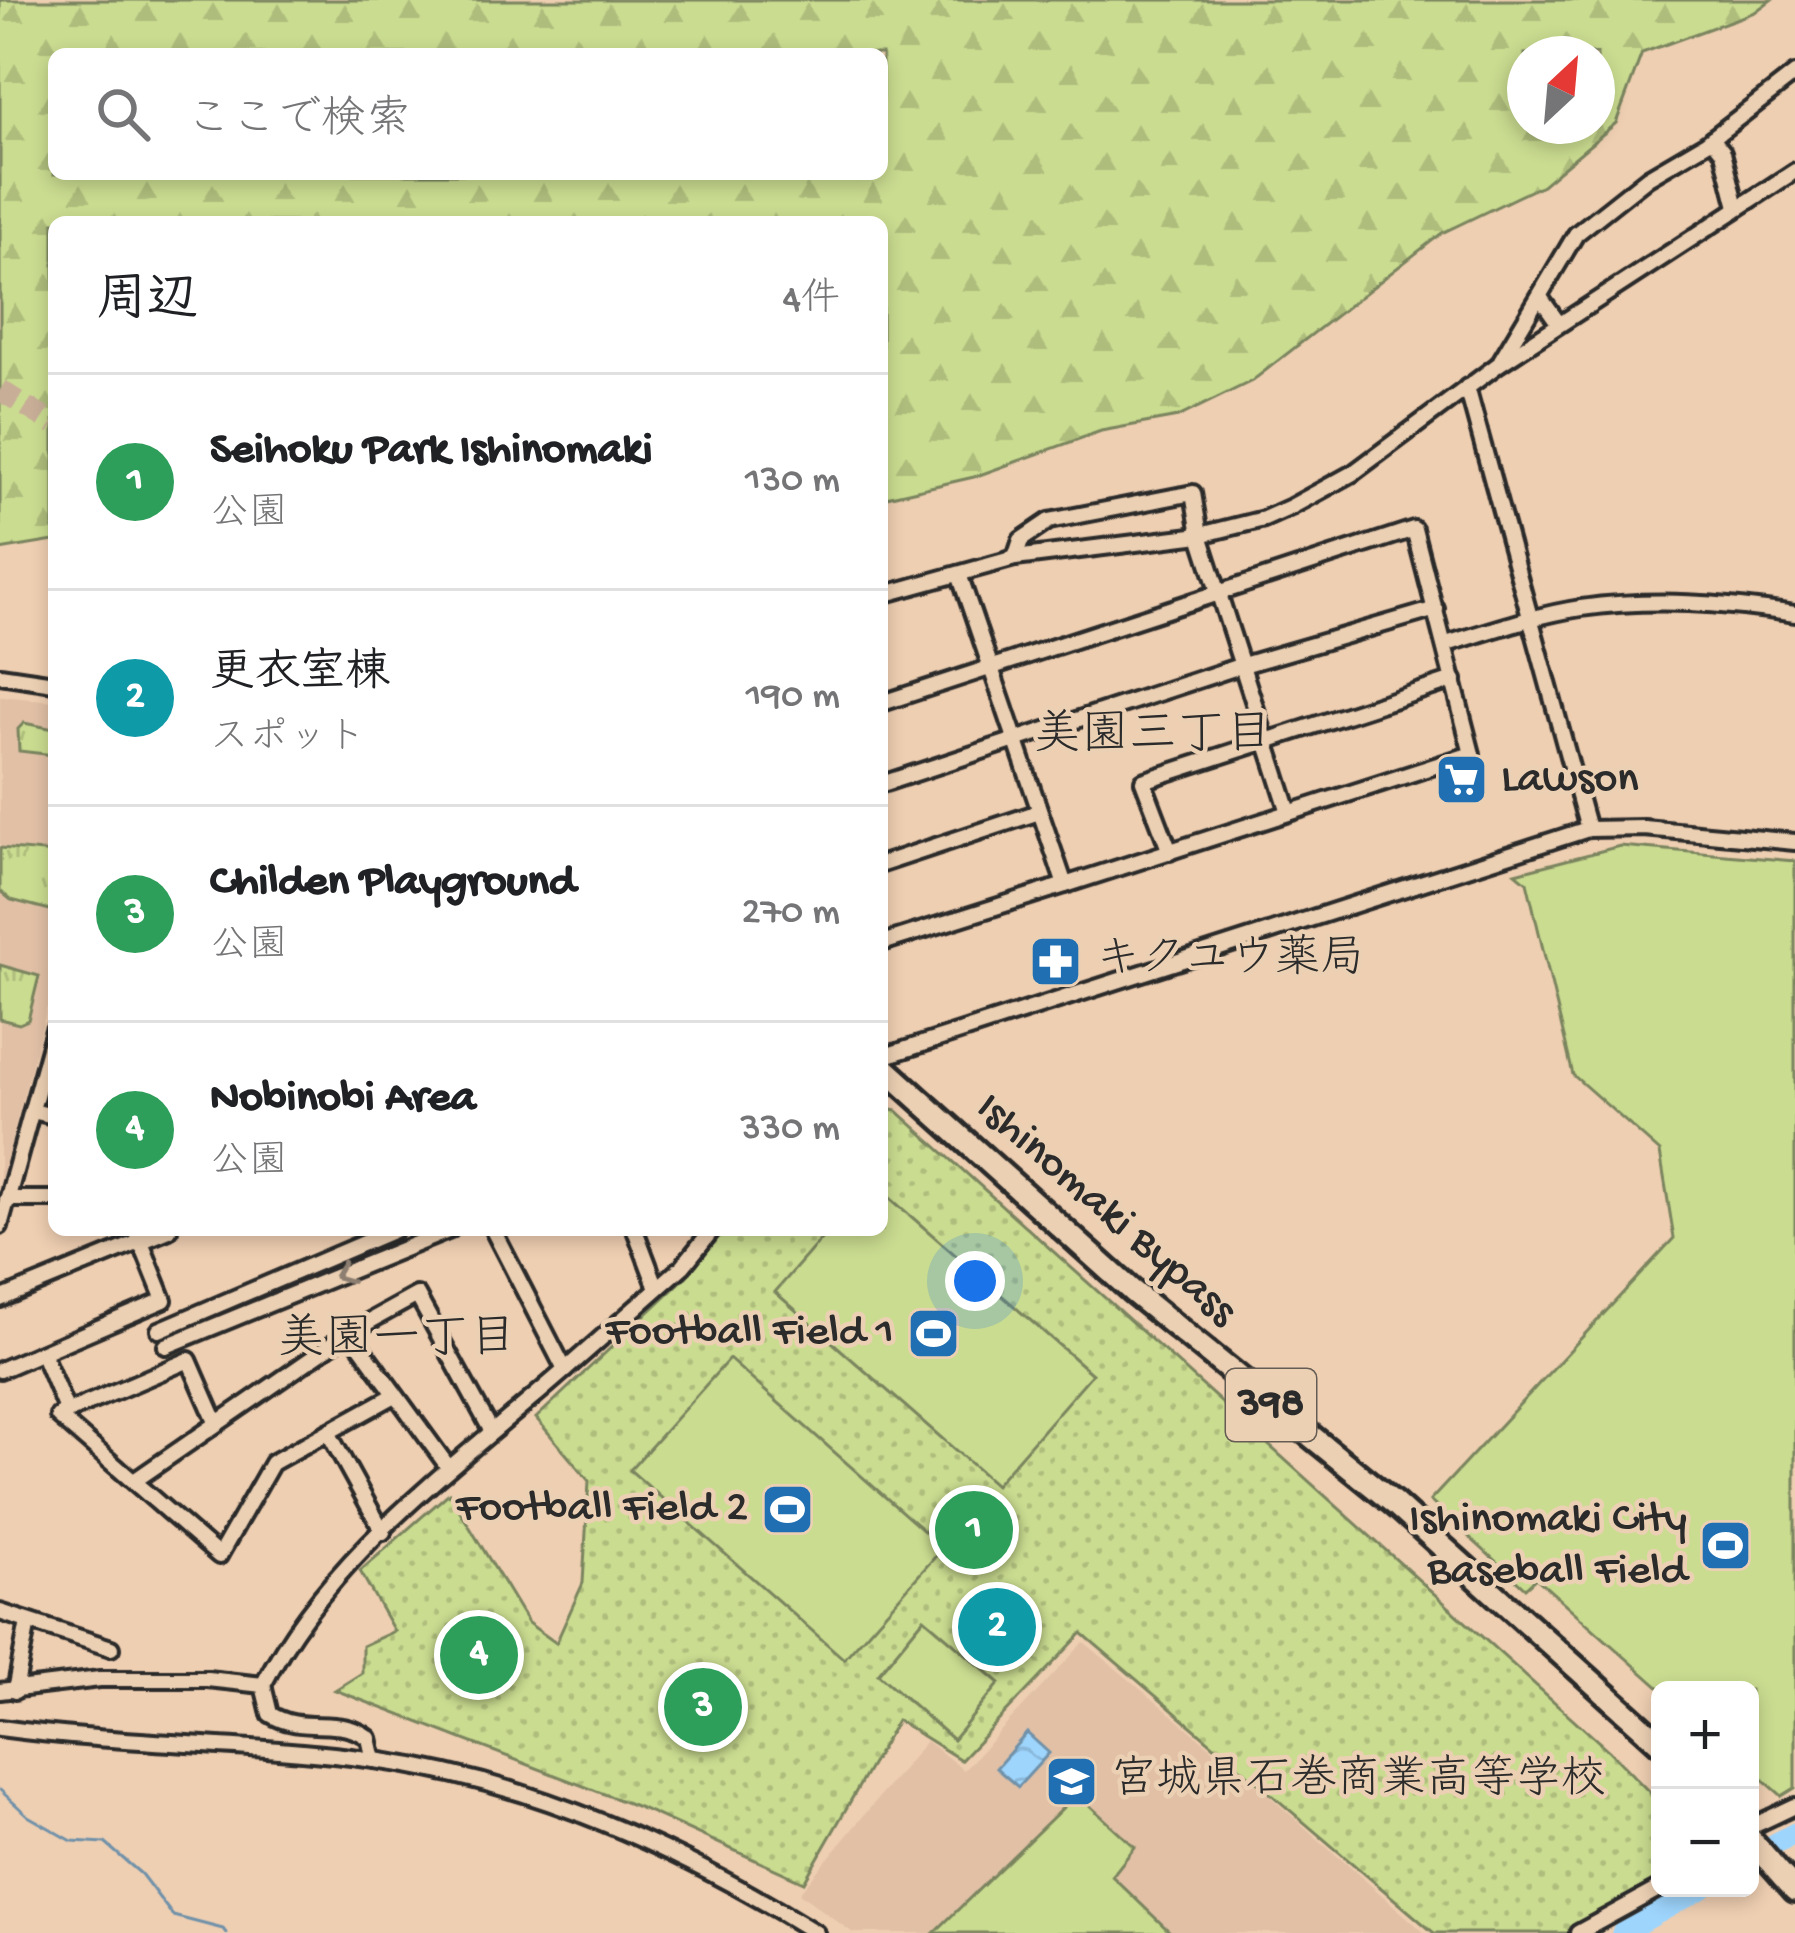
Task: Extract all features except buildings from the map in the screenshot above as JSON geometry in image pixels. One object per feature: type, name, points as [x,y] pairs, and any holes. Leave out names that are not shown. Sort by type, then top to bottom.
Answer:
[{"type":"highway","name":"Ishinomaki Bypass","points":[[888,1071],[1132,1291],[1394,1504],[1651,1735]]},
{"type":"highway","points":[[1759,1843],[1795,1890]]},
{"type":"street","points":[[1499,364],[1576,234],[1648,176],[1712,138],[1795,74]]},
{"type":"street","points":[[1712,138],[1723,152],[1737,207]]},
{"type":"street","points":[[888,593],[1015,558],[1200,535],[1264,519],[1323,491],[1499,364],[1795,171]]},
{"type":"street","points":[[1540,297],[1559,324]]},
{"type":"street","points":[[1467,387],[1588,829]]},
{"type":"street","points":[[1015,558],[1021,541],[1048,521],[1193,493],[1200,535],[1289,812]]},
{"type":"street","points":[[888,701],[1414,529],[1472,754],[888,941]]},
{"type":"street","points":[[959,574],[1064,885]]},
{"type":"street","points":[[1446,644],[1577,609],[1713,602],[1794,610]]},
{"type":"street","points":[[888,782],[1243,665],[1436,609]]},
{"type":"street","points":[[0,675],[48,681]]},
{"type":"street","points":[[1171,852],[1142,781],[1454,680]]},
{"type":"street","points":[[888,862],[1039,812]]},
{"type":"street","points":[[888,1055],[1588,829],[1644,827],[1795,842]]},
{"type":"street","points":[[0,1226],[48,1054]]},
{"type":"street","points":[[32,1111],[48,1115]]},
{"type":"street","points":[[7,1199],[48,1199]]},
{"type":"street","points":[[0,1299],[139,1236],[164,1300],[0,1370]]},
{"type":"street","points":[[159,1330],[380,1236]]},
{"type":"street","points":[[166,1346],[435,1236]]},
{"type":"street","points":[[497,1236],[565,1370]]},
{"type":"street","points":[[637,1236],[657,1288]]},
{"type":"street","points":[[374,1760],[369,1738],[357,1729],[290,1725],[270,1714],[263,1685],[332,1582],[491,1430],[683,1265],[707,1236]]},
{"type":"street","points":[[134,1481],[350,1332],[417,1295],[491,1430]]},
{"type":"street","points":[[150,1309],[174,1366]]},
{"type":"street","points":[[350,1332],[449,1468]]},
{"type":"street","points":[[43,1354],[67,1412]]},
{"type":"street","points":[[216,1422],[189,1360],[58,1416],[219,1556],[272,1463],[394,1395]]},
{"type":"street","points":[[328,1432],[383,1532]]},
{"type":"street","points":[[0,1612],[111,1648]]},
{"type":"street","points":[[28,1622],[7,1691],[100,1679],[207,1679],[263,1685]]},
{"type":"street","points":[[0,1728],[374,1760],[494,1785],[595,1818],[687,1858],[816,1933]]},
{"type":"street","points":[[1759,1829],[1795,1806]]},
{"type":"street","points":[[1578,1933],[1651,1893]]},
{"type":"shaded area","points":[[0,696],[48,700],[48,1003],[0,1183]]},
{"type":"shaded area","name":"宮城県石巻商業高等学校","points":[[1084,1642],[1425,1933],[853,1933],[799,1893],[926,1741],[964,1770]]},
{"type":"green space","points":[[0,0],[1771,0],[1755,12],[1642,53],[1615,124],[1615,36],[1507,36],[1507,144],[1591,144],[1542,185],[1442,233],[1252,381],[1178,417],[1101,431],[974,477],[888,497],[888,216],[48,216],[48,542],[0,550]]},
{"type":"green space","points":[[24,723],[48,728],[48,754],[19,751],[18,729]]},
{"type":"green space","points":[[1620,846],[1795,861],[1795,1788],[1782,1796],[1759,1776],[1759,1681],[1652,1681],[1536,1578],[1525,1588],[1430,1501],[1674,1238],[1660,1152],[1573,1075],[1527,882],[1516,873]]},
{"type":"green space","points":[[0,848],[48,852],[48,909],[11,900],[0,891]]},
{"type":"green space","points":[[0,965],[39,976],[28,1020],[19,1024],[0,1019]]},
{"type":"green space","points":[[888,1109],[897,1111],[1651,1794],[1651,1884],[1571,1933],[1434,1933],[1082,1633],[961,1760],[897,1720],[804,1882],[643,1809],[335,1690],[362,1673],[362,1646],[394,1631],[360,1571],[449,1493],[528,1623],[556,1643],[583,1583],[589,1481],[536,1418],[686,1277],[719,1236],[888,1236]]},
{"type":"green space","name":"Football Field 1","points":[[888,1196],[1092,1374],[995,1485],[775,1292],[824,1236],[888,1236]]},
{"type":"green space","name":"Football Field 2","points":[[729,1359],[943,1548],[844,1659],[630,1470]]},
{"type":"green space","points":[[924,1618],[1000,1683],[953,1740],[878,1674]]},
{"type":"green space","points":[[1077,1794],[1135,1847],[1112,1876],[1171,1933],[934,1933]]},
{"type":"water","points":[[1027,1733],[1049,1753],[1018,1787],[996,1768]]},
{"type":"waterway","points":[[0,1790],[28,1816],[72,1841],[105,1843],[141,1874],[173,1916],[226,1933]]},
{"type":"waterway","points":[[1759,1852],[1795,1833]]},
{"type":"waterway","points":[[1622,1933],[1687,1897]]},
{"type":"waterway","points":[[1630,1929],[1633,1933]]},
{"type":"tunnel","points":[[0,390],[48,420]]},
{"type":"place","name":"Lawson","points":[[1462,780]]},
{"type":"place","name":"キクユウ薬局","points":[[1056,961]]},
{"type":"place","name":"Football Field 1","points":[[933,1333]]},
{"type":"place","name":"Football Field 2","points":[[787,1509]]},
{"type":"place","name":"Seihoku Park Ishinomaki","points":[[974,1530]]},
{"type":"place","name":"Ishinomaki City Baseball Field","points":[[1726,1546]]},
{"type":"place","name":"更衣室棟","points":[[997,1627]]},
{"type":"place","name":"Nobinobi Area","points":[[479,1655]]},
{"type":"place","name":"Childen Playground","points":[[703,1707]]},
{"type":"place","name":"宮城県石巻商業高等学校","points":[[1072,1782]]},
{"type":"district","name":"美園三丁目","points":[[1153,738]]},
{"type":"district","name":"美園一丁目","points":[[397,1342]]}]
